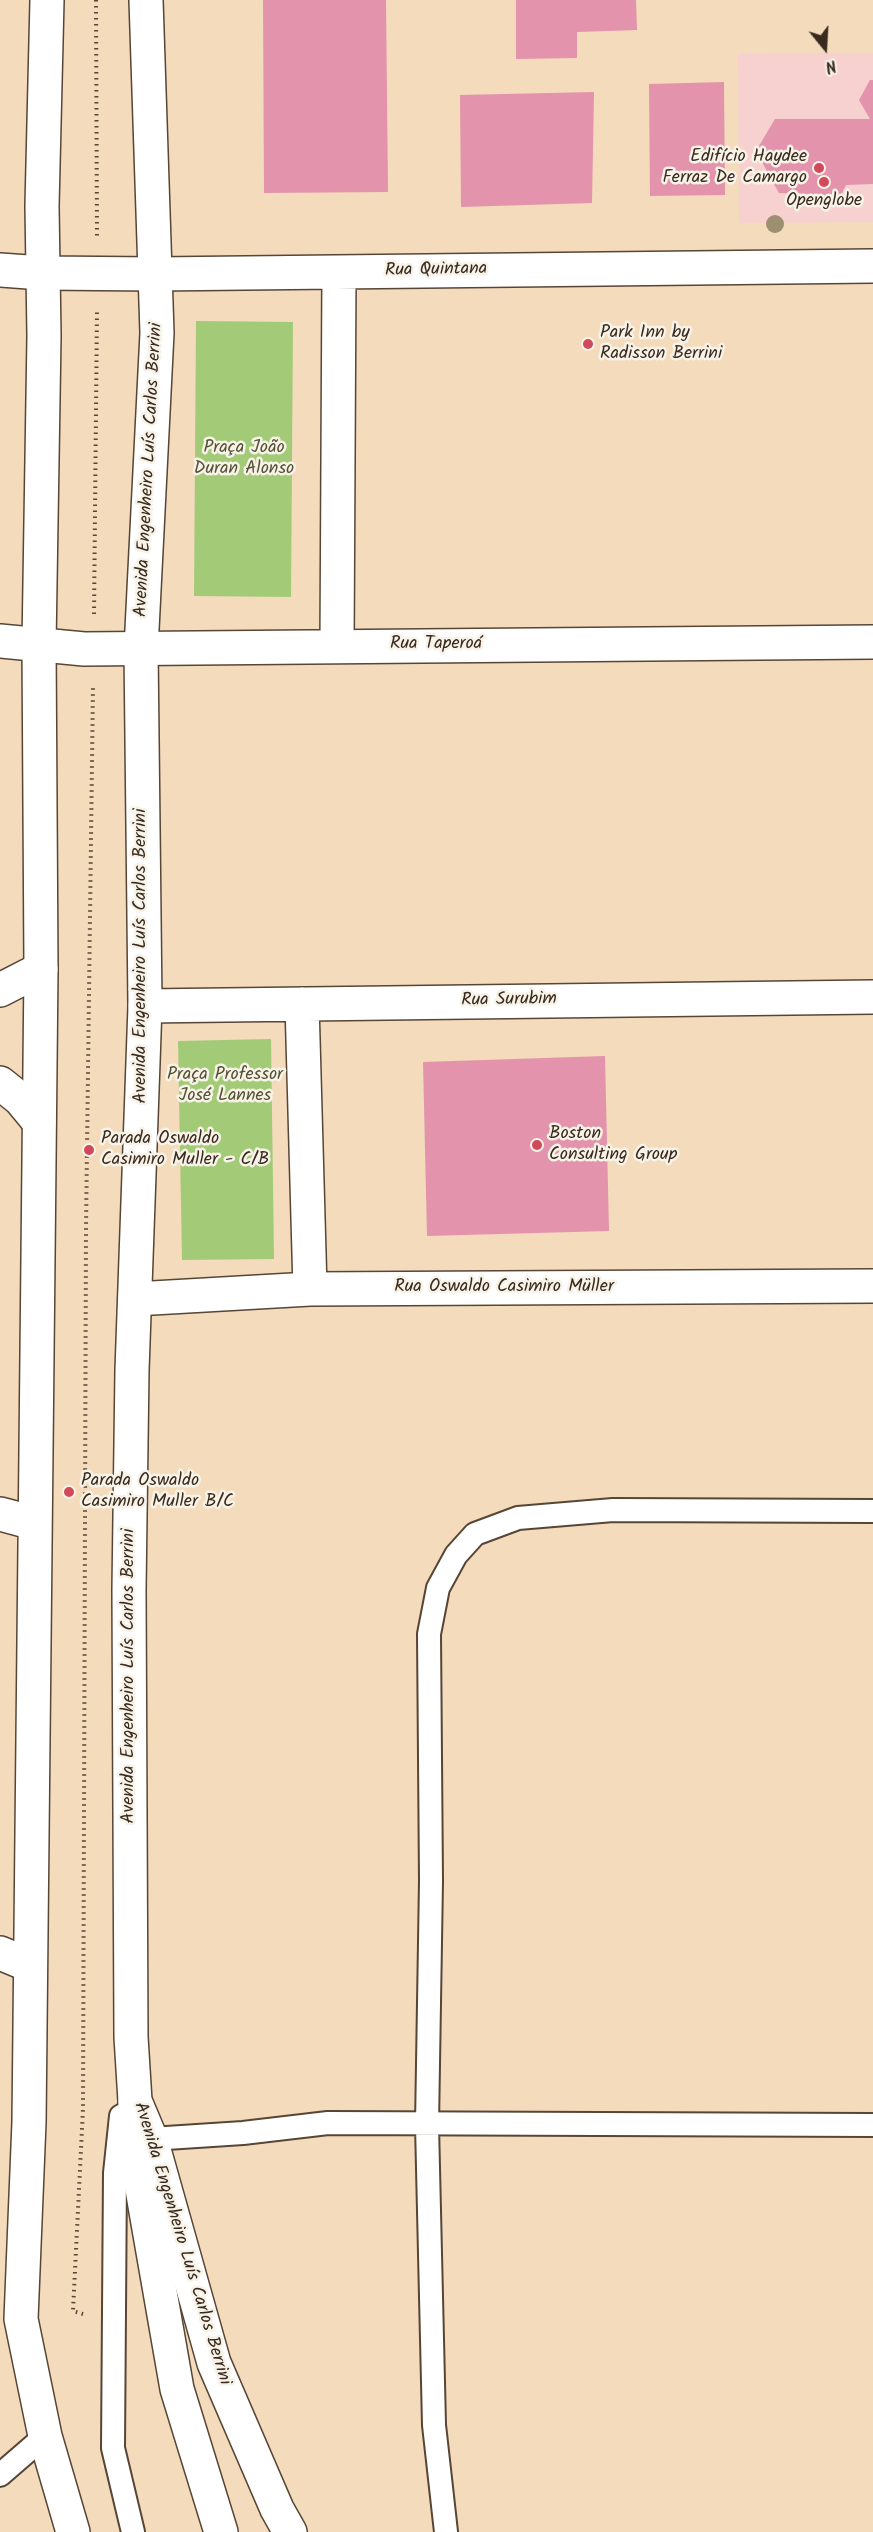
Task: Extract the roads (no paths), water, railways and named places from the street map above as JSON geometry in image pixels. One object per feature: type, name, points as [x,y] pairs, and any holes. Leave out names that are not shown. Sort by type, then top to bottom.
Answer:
[{"type":"main road","points":[[47,0],[42,273],[39,644],[41,969],[34,1523],[15,1959],[29,2122],[10,2321],[73,2532]]},
{"type":"main road","name":"Avenida Engenheiro Luís Carlos Berrini","points":[[146,0],[157,333],[141,650],[145,1006],[135,1299],[129,1590],[131,2037],[135,2101],[151,2139],[214,2363],[276,2509],[290,2532]]},
{"type":"main road","name":"Rua Quintana","points":[[0,270],[42,273],[156,274],[873,266]]},
{"type":"main road","points":[[337,646],[339,272]]},
{"type":"main road","name":"Rua Taperoá","points":[[0,640],[84,649],[141,650],[337,646],[873,642]]},
{"type":"main road","points":[[0,990],[41,969]]},
{"type":"main road","name":"Rua Surubim","points":[[145,1006],[873,997]]},
{"type":"main road","points":[[302,1004],[310,1289]]},
{"type":"main road","points":[[0,1083],[20,1100],[39,1122]]},
{"type":"main road","name":"Rua Oswaldo Casimiro Müller","points":[[135,1299],[310,1289],[873,1286]]},
{"type":"main road","points":[[0,1514],[34,1523]]},
{"type":"main road","points":[[135,2101],[134,2143],[177,2389],[221,2532]]},
{"type":"lane","points":[[446,2532],[434,2425],[427,2125],[431,1881],[429,1634],[438,1588],[456,1555],[475,1534],[518,1518],[613,1510],[873,1511]]},
{"type":"lane","points":[[131,2037],[115,2173],[113,2448],[133,2532]]},
{"type":"lane","points":[[151,2139],[232,2134],[328,2123],[873,2125]]},
{"type":"lane","points":[[0,2475],[45,2436]]},
{"type":"place","name":"Edifício Haydee Ferraz De Camargo","points":[[819,168]]},
{"type":"place","name":"Openglobe","points":[[824,182]]},
{"type":"place","name":"Park Inn by Radisson Berrini","points":[[588,344]]},
{"type":"place","name":"Boston Consulting Group","points":[[537,1145]]},
{"type":"place","name":"Parada Oswaldo Casimiro Muller - C/B","points":[[89,1150]]},
{"type":"place","name":"Parada Oswaldo Casimiro Muller B/C","points":[[69,1492]]},
{"type":"park label","name":"Praça João Duran Alonso","points":[[244,459]]},
{"type":"park label","name":"Praça Professor José Lannes","points":[[225,1086]]}]
